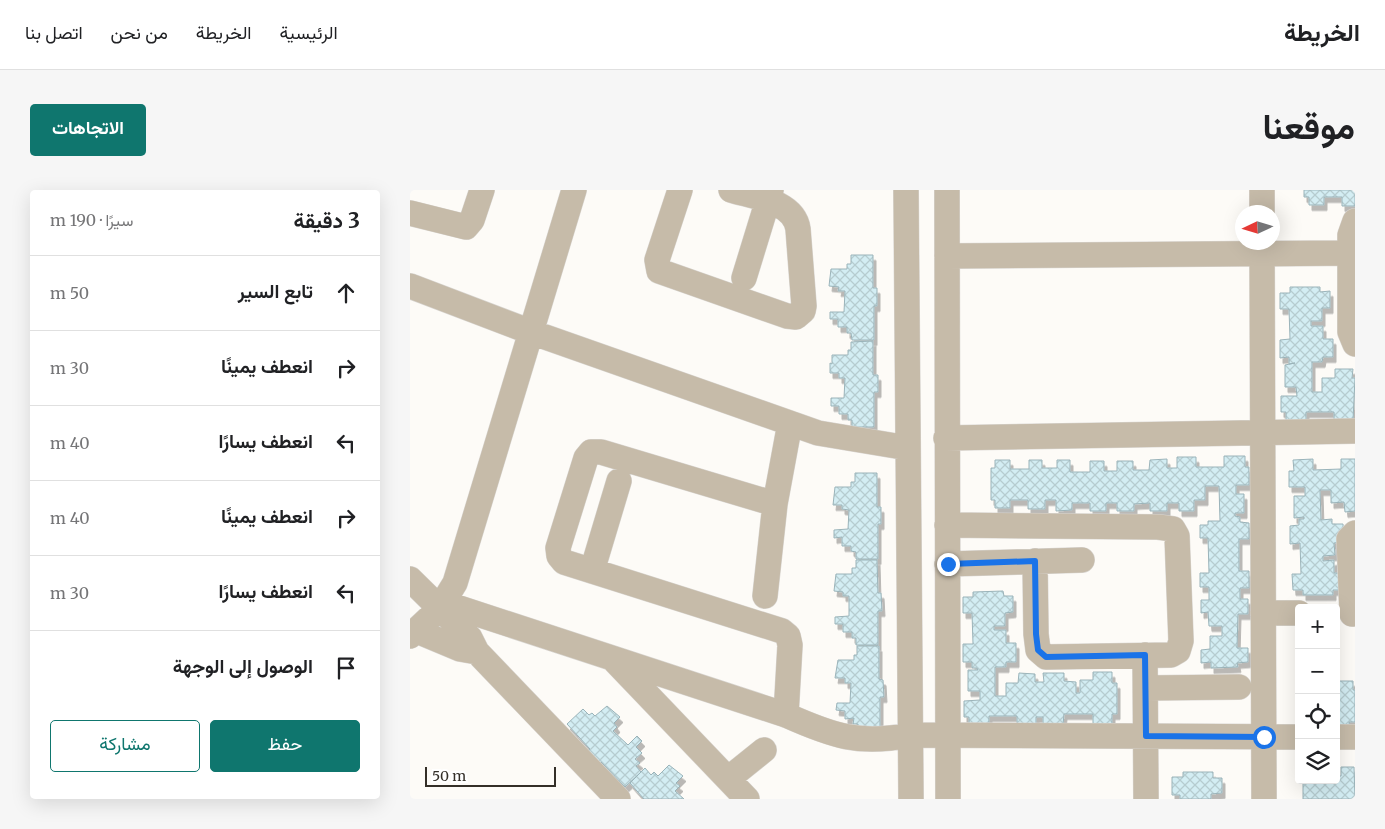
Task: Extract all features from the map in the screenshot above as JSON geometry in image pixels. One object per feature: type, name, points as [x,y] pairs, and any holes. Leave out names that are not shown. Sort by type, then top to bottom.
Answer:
[{"type":"street","points":[[410,213],[466,227],[472,220],[482,190]]},
{"type":"street","points":[[477,652],[460,649],[414,634],[442,606],[455,583],[574,190]]},
{"type":"street","points":[[680,190],[657,260],[660,271],[786,316],[796,317],[803,311],[804,306],[798,223],[787,209],[769,196],[731,190]]},
{"type":"street","points":[[906,190],[911,799]]},
{"type":"street","points":[[947,190],[948,799]]},
{"type":"street","points":[[1262,190],[1262,205]]},
{"type":"street","points":[[744,278],[769,196]]},
{"type":"street","points":[[1355,221],[1350,230],[1352,253],[1350,332],[1355,344]]},
{"type":"street","points":[[947,256],[1235,249]]},
{"type":"street","points":[[1280,249],[1352,253]]},
{"type":"street","points":[[1262,250],[1264,799]]},
{"type":"street","points":[[410,286],[531,332],[818,433],[908,448]]},
{"type":"street","points":[[765,596],[775,504],[790,423]]},
{"type":"street","points":[[946,438],[1355,430]]},
{"type":"street","points":[[775,504],[601,452],[591,452],[586,458],[558,548],[559,556],[564,562],[782,631],[788,636],[790,645],[786,715]]},
{"type":"street","points":[[592,571],[619,481]]},
{"type":"street","points":[[947,525],[1158,526],[1173,529],[1177,536],[1182,642],[1178,651],[1171,655],[1046,657],[1038,650],[1036,634],[1035,561]]},
{"type":"street","points":[[1348,614],[1349,539],[1355,533]]},
{"type":"street","points":[[948,564],[1082,560]]},
{"type":"street","points":[[410,579],[442,606],[470,638],[477,652],[618,799]]},
{"type":"street","points":[[442,606],[786,715],[827,733],[856,738],[884,740],[910,735],[1295,737]]},
{"type":"street","points":[[1264,613],[1295,614]]},
{"type":"street","points":[[1145,655],[1146,799]]},
{"type":"street","points":[[611,658],[747,799]]},
{"type":"street","points":[[1146,688],[1239,687]]},
{"type":"street","points":[[1340,737],[1355,737]]},
{"type":"street","points":[[728,779],[764,750]]},
{"type":"building","points":[[1304,190],[1355,190],[1355,206],[1342,206],[1342,197],[1324,197],[1324,205],[1309,205],[1309,197],[1304,197]]},
{"type":"building","points":[[851,255],[873,255],[873,288],[877,288],[877,306],[874,306],[874,340],[852,340],[851,333],[847,333],[847,327],[838,327],[838,319],[830,319],[830,312],[844,312],[845,291],[838,291],[839,287],[829,286],[831,269],[847,269],[847,264],[851,264]]},
{"type":"building","points":[[1290,287],[1320,287],[1320,292],[1330,291],[1330,308],[1322,308],[1322,321],[1311,321],[1311,326],[1323,326],[1323,339],[1333,339],[1333,357],[1323,357],[1322,362],[1312,362],[1312,392],[1322,392],[1322,378],[1335,378],[1335,369],[1353,369],[1352,378],[1355,378],[1353,421],[1334,421],[1334,412],[1306,412],[1306,423],[1286,423],[1286,412],[1281,412],[1281,396],[1297,396],[1296,387],[1285,387],[1285,365],[1295,363],[1289,364],[1289,357],[1280,358],[1280,340],[1290,339],[1289,309],[1280,309],[1280,293],[1290,293]]},
{"type":"building","points":[[873,341],[873,375],[878,375],[878,392],[874,392],[874,427],[852,427],[852,420],[848,420],[848,414],[839,414],[839,406],[831,406],[831,398],[844,398],[845,378],[839,378],[839,373],[830,373],[830,363],[832,364],[832,355],[848,355],[848,350],[851,350],[851,342]]},
{"type":"building","points":[[1224,456],[1245,456],[1245,467],[1249,467],[1249,485],[1236,485],[1236,494],[1244,494],[1244,513],[1235,513],[1235,516],[1240,517],[1240,522],[1249,523],[1249,539],[1239,539],[1239,571],[1249,571],[1249,588],[1240,588],[1240,599],[1248,599],[1248,614],[1238,614],[1237,648],[1248,648],[1248,662],[1237,663],[1238,667],[1211,668],[1211,662],[1201,663],[1201,650],[1210,649],[1210,636],[1222,636],[1222,626],[1209,626],[1208,612],[1201,613],[1201,600],[1209,600],[1209,587],[1200,587],[1200,573],[1209,573],[1208,538],[1200,538],[1200,525],[1208,525],[1208,521],[1220,521],[1219,486],[1205,486],[1205,500],[1194,500],[1194,511],[1179,511],[1179,503],[1167,503],[1167,511],[1150,511],[1150,503],[1134,504],[1134,511],[1117,511],[1117,503],[1106,503],[1106,511],[1090,511],[1090,503],[1072,503],[1072,510],[1056,511],[1056,500],[1045,500],[1045,509],[1028,509],[1028,500],[1010,500],[1010,508],[995,508],[995,500],[991,500],[991,468],[995,468],[995,460],[1010,460],[1010,469],[1029,469],[1029,460],[1042,460],[1042,468],[1057,468],[1057,460],[1070,460],[1070,472],[1090,472],[1090,461],[1104,461],[1104,471],[1117,471],[1117,461],[1133,461],[1133,470],[1149,470],[1150,460],[1167,459],[1167,468],[1177,468],[1177,457],[1196,457],[1196,467],[1224,467]]},
{"type":"building","points":[[1313,459],[1313,470],[1341,469],[1341,459],[1355,459],[1355,511],[1345,512],[1344,502],[1331,503],[1331,490],[1320,490],[1321,520],[1332,519],[1332,524],[1343,524],[1344,542],[1334,543],[1335,555],[1323,556],[1323,561],[1334,560],[1334,573],[1342,573],[1343,590],[1333,590],[1333,595],[1303,595],[1303,590],[1293,590],[1292,574],[1301,574],[1300,543],[1290,544],[1290,526],[1299,525],[1299,519],[1304,519],[1304,517],[1294,518],[1294,496],[1305,496],[1305,487],[1289,487],[1289,471],[1294,471],[1293,460]]},
{"type":"building","points":[[855,473],[877,473],[877,507],[881,507],[881,524],[878,524],[878,559],[856,559],[856,552],[851,551],[851,546],[842,546],[842,537],[834,538],[834,530],[848,529],[849,510],[842,509],[842,505],[833,505],[835,487],[851,487],[851,482],[855,482]]},
{"type":"building","points":[[856,560],[877,560],[878,593],[881,593],[882,611],[878,611],[878,645],[856,645],[856,638],[852,638],[852,632],[843,632],[843,624],[835,624],[835,617],[849,616],[849,596],[843,596],[843,592],[834,591],[836,574],[852,574],[852,568],[856,568]]},
{"type":"building","points":[[1003,591],[1004,596],[1013,596],[1013,612],[1005,613],[1005,626],[994,626],[994,630],[1006,630],[1006,643],[1016,643],[1016,662],[1006,662],[1006,667],[995,667],[995,696],[1006,696],[1006,683],[1018,683],[1019,673],[1035,674],[1035,682],[1044,682],[1043,673],[1064,673],[1064,681],[1076,682],[1076,693],[1080,693],[1080,680],[1093,680],[1093,672],[1112,672],[1112,683],[1117,683],[1117,714],[1112,714],[1112,724],[1093,724],[1093,714],[1064,714],[1063,725],[1043,726],[1043,717],[1036,717],[1036,726],[1017,726],[1017,716],[989,716],[989,727],[969,728],[969,717],[964,717],[964,701],[980,700],[980,691],[968,691],[968,670],[978,670],[977,668],[972,668],[972,662],[963,662],[963,644],[973,644],[972,613],[963,613],[963,597],[973,597],[973,592]]},
{"type":"building","points":[[857,646],[879,646],[879,679],[883,680],[884,697],[880,697],[880,732],[858,732],[858,724],[853,724],[854,718],[845,719],[845,711],[836,710],[837,703],[850,703],[851,683],[845,683],[845,678],[835,678],[838,660],[854,660],[854,655],[857,655]]},
{"type":"building","points":[[1340,681],[1353,681],[1353,690],[1355,690],[1355,722],[1349,722],[1350,731],[1340,730]]},
{"type":"building","points":[[607,706],[620,717],[614,723],[617,727],[613,731],[628,745],[637,736],[642,741],[636,747],[642,753],[635,759],[640,763],[636,766],[641,772],[625,787],[601,762],[599,764],[587,751],[590,749],[567,724],[583,709],[589,715],[592,713],[595,716]]},
{"type":"building","points":[[669,765],[683,776],[676,783],[680,786],[675,791],[684,799],[644,799],[630,783],[645,768],[651,775],[654,772],[658,776]]},
{"type":"building","points":[[1341,767],[1354,767],[1355,799],[1303,799],[1303,784],[1340,784]]},
{"type":"building","points":[[1183,772],[1213,772],[1213,778],[1222,778],[1222,793],[1211,794],[1211,799],[1180,799],[1180,795],[1172,795],[1172,777],[1183,777]]},
{"type":"route","points":[[948,564],[1035,561],[1036,634],[1038,650],[1046,657],[1145,655],[1146,736],[1264,737]]}]
